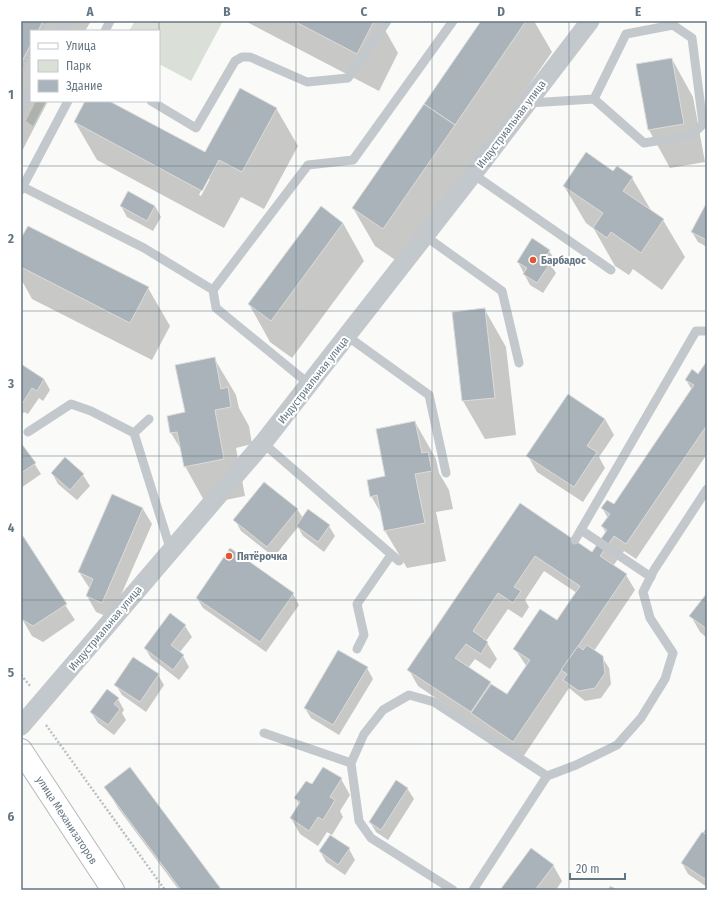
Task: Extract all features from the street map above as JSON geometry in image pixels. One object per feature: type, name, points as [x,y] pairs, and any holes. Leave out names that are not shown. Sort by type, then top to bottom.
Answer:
[{"type":"main road","name":"улица Механизаторов","points":[[21,750],[113,890]]},
{"type":"street","name":"Индустриальная улица","points":[[21,726],[263,443],[425,236],[590,21]]},
{"type":"lane","points":[[62,30],[66,21]]},
{"type":"lane","points":[[106,30],[110,21]]},
{"type":"lane","points":[[152,102],[196,128],[235,60],[242,57],[250,57],[306,82],[348,78],[387,21]]},
{"type":"lane","points":[[309,384],[216,308],[213,290],[308,164],[353,160],[453,21]]},
{"type":"lane","points":[[528,103],[594,99],[644,143],[692,135],[703,124],[692,38],[673,26],[626,34],[594,99]]},
{"type":"lane","points":[[21,109],[30,92]]},
{"type":"lane","points":[[67,102],[22,188],[144,248],[213,290]]},
{"type":"lane","points":[[473,174],[611,270]]},
{"type":"lane","points":[[425,236],[502,291],[519,364]]},
{"type":"lane","points":[[575,540],[696,331],[707,331]]},
{"type":"lane","points":[[347,336],[429,395],[446,473]]},
{"type":"lane","points":[[28,432],[71,404],[91,411],[134,433],[171,551]]},
{"type":"lane","points":[[134,433],[149,419]]},
{"type":"lane","points":[[263,443],[399,561]]},
{"type":"lane","points":[[473,890],[547,776],[576,765],[617,745],[641,718],[665,679],[673,654],[650,618],[643,592],[707,489]]},
{"type":"lane","points":[[580,530],[651,577]]},
{"type":"lane","points":[[357,650],[364,635],[357,604],[391,555]]},
{"type":"lane","points":[[453,890],[371,838],[359,821],[351,763],[364,734],[383,710],[410,695],[434,702],[547,776]]},
{"type":"lane","points":[[264,733],[351,763]]},
{"type":"path","points":[[42,30],[46,21]]},
{"type":"path","points":[[21,69],[30,52]]},
{"type":"path","points":[[35,710],[165,890]]},
{"type":"green space","points":[[135,21],[223,21],[191,81],[160,65],[160,30],[130,30]]},
{"type":"green space","points":[[36,102],[45,102],[33,126],[26,121]]},
{"type":"building","points":[[21,21],[43,21],[38,30],[30,30],[30,46],[21,63]]},
{"type":"building","points":[[294,21],[374,21],[357,54]]},
{"type":"building","points":[[481,21],[526,21],[455,125],[424,104]]},
{"type":"building","points":[[672,58],[684,124],[648,130],[636,64]]},
{"type":"building","points":[[240,88],[277,108],[242,172],[219,160],[202,191],[74,122],[84,102],[111,102],[205,152]]},
{"type":"building","points":[[424,104],[455,125],[383,229],[352,208]]},
{"type":"building","points":[[586,152],[613,171],[617,166],[633,177],[623,191],[664,219],[641,253],[611,232],[607,238],[593,228],[603,213],[563,186]]},
{"type":"building","points":[[128,191],[155,206],[147,221],[120,206]]},
{"type":"building","points":[[707,202],[707,240],[691,232]]},
{"type":"building","points":[[321,206],[343,223],[271,321],[248,304]]},
{"type":"building","points":[[28,226],[149,287],[130,323],[21,267],[21,238]]},
{"type":"building","name":"Барбадос","points":[[532,238],[550,250],[545,258],[551,262],[537,283],[523,274],[527,268],[517,262]]},
{"type":"building","points":[[485,308],[495,398],[462,401],[452,312]]},
{"type":"building","points":[[215,357],[221,389],[228,387],[231,407],[215,410],[224,459],[184,467],[177,432],[170,433],[167,416],[185,412],[175,365]]},
{"type":"building","points":[[707,361],[707,425],[626,544],[614,536],[600,556],[627,574],[513,742],[471,713],[491,684],[507,694],[530,660],[513,649],[540,609],[557,620],[580,586],[535,556],[514,587],[521,591],[513,603],[498,593],[473,631],[488,642],[481,654],[466,644],[455,658],[491,682],[471,712],[407,670],[520,503],[592,552],[607,530],[601,526],[610,514],[601,508],[607,500],[614,504],[694,385],[685,380],[692,369],[698,374]]},
{"type":"building","points":[[21,364],[44,379],[37,391],[32,388],[22,404]]},
{"type":"building","points":[[568,394],[605,419],[587,446],[597,452],[574,487],[526,456]]},
{"type":"building","points":[[415,421],[422,453],[428,452],[432,471],[415,474],[425,523],[384,531],[377,495],[370,497],[367,480],[385,476],[376,429]]},
{"type":"building","points":[[21,443],[36,463],[21,473]]},
{"type":"building","points":[[65,457],[84,474],[70,490],[51,473]]},
{"type":"building","points":[[264,482],[298,509],[267,547],[233,520]]},
{"type":"building","points":[[112,494],[143,508],[102,603],[86,596],[93,579],[78,572]]},
{"type":"building","points":[[308,509],[330,525],[318,542],[296,526]]},
{"type":"building","points":[[23,536],[67,604],[33,626],[21,619],[21,537]]},
{"type":"building","points":[[230,548],[294,593],[260,642],[196,598]]},
{"type":"building","points":[[707,593],[707,629],[689,616]]},
{"type":"building","points":[[170,613],[186,625],[171,645],[184,655],[173,670],[144,648]]},
{"type":"building","points":[[587,645],[603,656],[605,673],[595,688],[579,691],[563,680],[567,674],[561,670],[578,646],[583,650]]},
{"type":"building","points":[[338,650],[368,667],[333,725],[304,708]]},
{"type":"building","points":[[133,657],[159,674],[140,702],[114,685]]},
{"type":"building","points":[[107,689],[119,698],[114,704],[120,709],[108,725],[90,712]]},
{"type":"building","points":[[130,767],[221,889],[220,890],[181,890],[104,787]]},
{"type":"building","points":[[323,767],[342,778],[330,797],[335,800],[323,820],[318,817],[309,831],[290,818],[300,802],[294,798],[306,781],[312,784]]},
{"type":"building","points":[[396,780],[408,788],[381,830],[369,822]]},
{"type":"building","points":[[702,832],[707,835],[707,875],[705,879],[681,863]]},
{"type":"building","points":[[330,835],[350,848],[338,865],[319,851]]},
{"type":"building","points":[[531,848],[554,865],[535,890],[500,890]]},
{"type":"place","name":"Барбадос","points":[[533,260]]},
{"type":"place","name":"Пятёрочка","points":[[229,556]]}]
